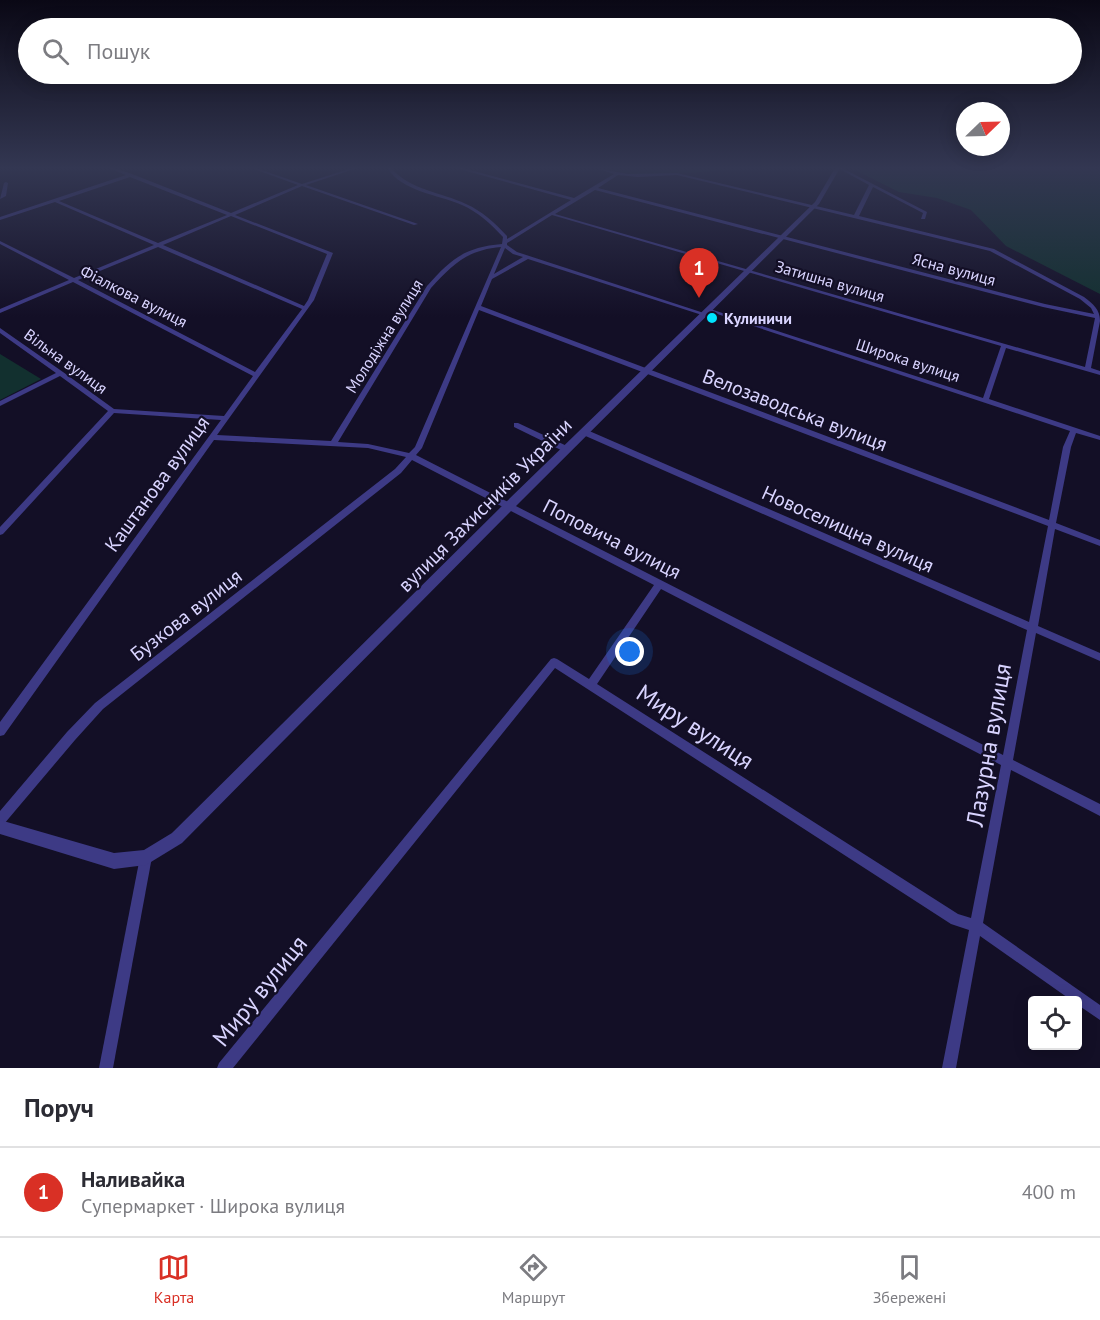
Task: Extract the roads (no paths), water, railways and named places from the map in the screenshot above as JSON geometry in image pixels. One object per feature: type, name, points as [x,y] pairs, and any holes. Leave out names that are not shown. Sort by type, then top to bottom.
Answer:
[{"type":"street","points":[[96,218],[305,308]]},
{"type":"street","points":[[0,311],[227,218]]},
{"type":"street","name":"Каштанова вулиця","points":[[0,731],[311,300],[328,251],[241,218]]},
{"type":"street","points":[[398,218],[416,224]]},
{"type":"street","points":[[411,456],[418,448],[504,243],[505,237],[486,218]]},
{"type":"street","points":[[504,243],[546,218]]},
{"type":"street","name":"Затишна вулиця","points":[[565,218],[1100,373]]},
{"type":"street","name":"Ясна вулиця","points":[[708,218],[1045,306],[1099,317]]},
{"type":"street","name":"вулиця Захисників України","points":[[146,857],[177,838],[566,449],[802,218]]},
{"type":"street","points":[[859,218],[992,250],[1082,298],[1093,307],[1099,317],[1087,370]]},
{"type":"street","name":"Фіалкова вулиця","points":[[0,242],[256,375]]},
{"type":"street","name":"Широка вулиця","points":[[504,243],[515,253],[527,257],[986,399],[1100,438]]},
{"type":"street","name":"Молодіжна вулиця","points":[[333,444],[429,287],[446,267],[463,254],[504,243]]},
{"type":"street","points":[[490,278],[527,257]]},
{"type":"street","name":"Велозаводська вулиця","points":[[478,307],[1100,543]]},
{"type":"street","name":"Вільна вулиця","points":[[0,330],[112,411],[225,418]]},
{"type":"street","points":[[986,399],[1004,345]]},
{"type":"street","points":[[0,404],[62,373]]},
{"type":"street","points":[[0,532],[112,411]]},
{"type":"street","points":[[516,425],[566,449]]},
{"type":"street","name":"Лазурна вулиця","points":[[949,1068],[1067,447],[1074,430]]},
{"type":"street","name":"Новоселищна вулиця","points":[[584,432],[1100,657]]},
{"type":"street","name":"Поповича вулиця","points":[[211,437],[369,446],[411,456],[1100,810]]},
{"type":"street","name":"Бузкова вулиця","points":[[0,820],[99,706],[398,471],[411,456]]},
{"type":"street","points":[[591,685],[659,584]]},
{"type":"street","name":"Миру вулиця","points":[[224,1068],[554,662],[955,920],[977,926],[1100,1013]]},
{"type":"street","points":[[0,827],[114,861],[146,857],[106,1068]]},
{"type":"place","name":"Наливайка","points":[[699,298]]},
{"type":"place","name":"Кулиничи","points":[[712,318]]}]
